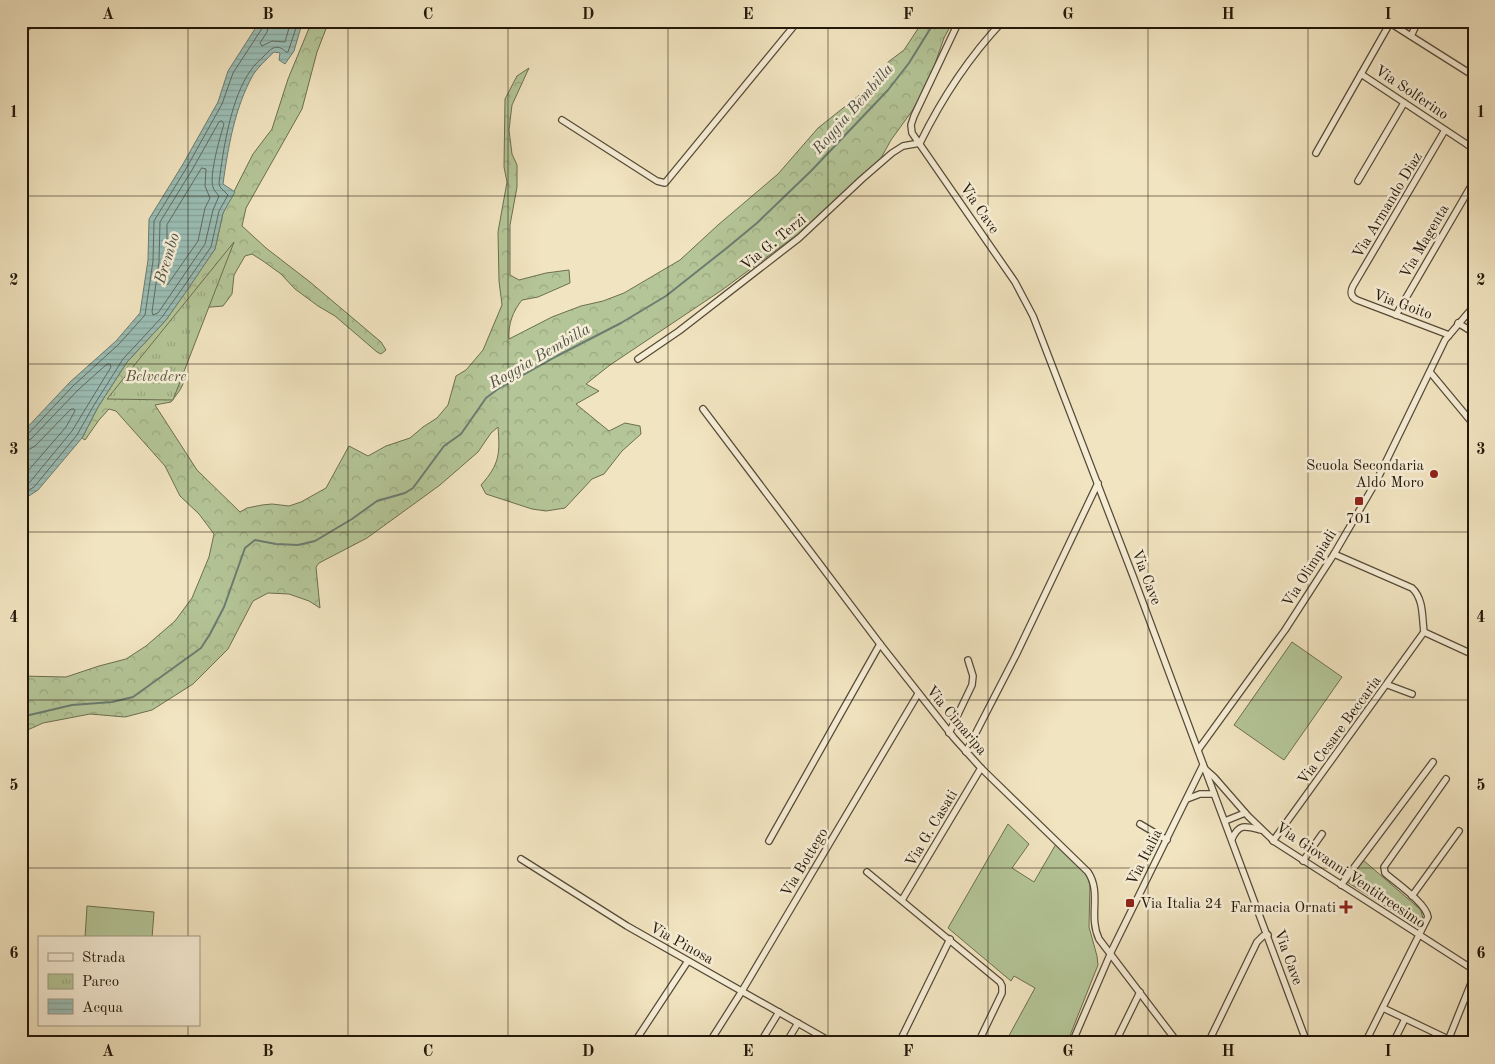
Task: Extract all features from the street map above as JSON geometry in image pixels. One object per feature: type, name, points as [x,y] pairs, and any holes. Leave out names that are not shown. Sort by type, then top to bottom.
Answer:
[{"type":"street","points":[[562,120],[657,182],[665,183],[798,21]]},
{"type":"street","name":"Via Cave","points":[[959,21],[913,119],[912,133],[1025,298],[1035,320],[1232,839],[1307,1043]]},
{"type":"street","points":[[920,143],[946,94],[986,40],[1003,21]]},
{"type":"street","points":[[1411,36],[1418,21]]},
{"type":"street","points":[[1316,153],[1389,22],[1474,76]]},
{"type":"street","name":"Via Solferino","points":[[1361,74],[1471,147]]},
{"type":"street","points":[[1358,181],[1404,102]]},
{"type":"street","name":"Via Armando Diaz","points":[[1351,293],[1353,286],[1445,130]]},
{"type":"street","points":[[1471,147],[1474,136]]},
{"type":"street","name":"Via G. Terzi","points":[[638,359],[679,331],[792,243],[892,153],[903,146],[920,143]]},
{"type":"street","name":"Via Magenta","points":[[1396,314],[1474,181]]},
{"type":"street","name":"Via Goito","points":[[1351,293],[1356,299],[1449,335]]},
{"type":"street","name":"Via Olimpiadi","points":[[1198,750],[1285,630],[1334,554],[1377,480],[1449,335],[1474,306]]},
{"type":"street","points":[[1458,324],[1474,333]]},
{"type":"street","points":[[1430,372],[1474,425]]},
{"type":"street","name":"Via Cimaripa","points":[[703,409],[949,733],[981,768],[1089,874],[1095,888],[1093,917],[1099,939],[1178,1043]]},
{"type":"street","points":[[966,752],[1016,655],[1098,483]]},
{"type":"street","points":[[1334,554],[1414,590],[1420,601],[1424,632],[1474,656]]},
{"type":"street","name":"Via Cesare Beccaria","points":[[1273,841],[1388,685],[1424,632]]},
{"type":"street","points":[[770,841],[880,644]]},
{"type":"street","points":[[949,733],[972,687],[973,676],[968,660]]},
{"type":"street","points":[[1388,685],[1412,694]]},
{"type":"street","name":"Via Bottego","points":[[709,1043],[742,991],[918,694]]},
{"type":"street","points":[[1341,885],[1433,762]]},
{"type":"street","name":"Via Giovanni Ventitreesimo","points":[[1204,767],[1273,841],[1474,970]]},
{"type":"street","name":"Via Italia","points":[[1072,1043],[1110,954],[1204,767]]},
{"type":"street","name":"Via G. Casati","points":[[902,900],[981,768]]},
{"type":"street","points":[[1364,1043],[1428,915],[1425,909],[1412,896],[1385,873],[1384,867],[1446,779]]},
{"type":"street","points":[[1187,799],[1200,794],[1214,794]]},
{"type":"street","points":[[1225,821],[1245,813]]},
{"type":"street","points":[[1140,824],[1167,840]]},
{"type":"street","points":[[1232,839],[1237,830],[1242,826],[1262,831]]},
{"type":"street","points":[[1412,896],[1459,831]]},
{"type":"street","points":[[1303,861],[1322,834]]},
{"type":"street","name":"Via Pinosa","points":[[521,859],[627,926],[833,1043]]},
{"type":"street","points":[[867,872],[998,979],[1002,986],[1001,995],[978,1043]]},
{"type":"street","points":[[1208,1043],[1258,942],[1263,936],[1268,935]]},
{"type":"street","points":[[899,1043],[950,939]]},
{"type":"street","points":[[634,1043],[688,960]]},
{"type":"street","points":[[1383,1008],[1448,1041],[1474,976]]},
{"type":"street","points":[[1115,1043],[1140,992]]},
{"type":"street","points":[[760,1043],[779,1012]]},
{"type":"street","points":[[1392,1043],[1405,1019]]},
{"type":"street","points":[[786,1043],[798,1023]]},
{"type":"green space","points":[[21,21],[84,21],[38,24],[21,35]]},
{"type":"green space","points":[[312,21],[329,21],[317,52],[302,109],[246,208],[242,226],[266,248],[310,282],[381,342],[386,350],[381,354],[377,352],[335,316],[295,289],[281,274],[252,254],[245,256],[234,275],[232,294],[223,306],[199,308],[174,373],[185,380],[180,390],[171,402],[155,405],[197,470],[240,512],[247,508],[262,505],[289,506],[301,502],[326,488],[349,446],[368,456],[386,446],[410,438],[437,418],[448,405],[456,376],[466,370],[483,350],[502,305],[499,281],[498,232],[507,182],[504,167],[505,99],[517,76],[529,68],[512,105],[509,130],[512,154],[517,165],[517,187],[510,225],[510,275],[519,280],[546,273],[569,270],[570,283],[538,297],[522,300],[512,318],[509,328],[509,339],[552,317],[624,293],[680,260],[778,174],[818,128],[867,89],[888,62],[904,50],[923,21],[953,21],[944,38],[928,84],[881,158],[798,234],[722,290],[610,365],[586,384],[599,391],[576,404],[609,431],[625,423],[640,426],[641,434],[622,451],[604,474],[592,479],[565,508],[546,511],[532,509],[486,494],[481,485],[492,471],[497,458],[499,451],[498,427],[491,433],[478,452],[440,485],[367,538],[319,563],[316,567],[320,608],[309,601],[289,594],[268,593],[253,601],[228,649],[193,684],[152,710],[125,717],[90,714],[43,723],[21,733],[21,676],[66,677],[126,659],[146,646],[175,621],[192,598],[209,557],[214,534],[199,514],[180,496],[165,466],[116,411],[109,409],[85,440],[82,438],[98,407],[127,362],[166,320],[215,249],[223,213],[253,154],[272,129],[288,79]]},
{"type":"green space","name":"Belvedere","points":[[234,242],[173,400],[107,399]]},
{"type":"green space","points":[[1292,642],[1342,677],[1284,760],[1234,725]]},
{"type":"green space","points":[[1008,824],[1029,844],[1012,868],[1034,882],[1056,844],[1086,874],[1090,882],[1089,927],[1098,965],[1067,1043],[1005,1043],[1035,988],[1014,976],[1011,981],[948,928]]},
{"type":"green space","points":[[1363,860],[1421,910],[1423,919],[1420,928],[1347,882]]},
{"type":"green space","points":[[87,906],[154,912],[152,936],[85,936]]},
{"type":"water","name":"Brembo","points":[[260,21],[308,21],[301,27],[294,51],[285,64],[279,60],[280,53],[274,52],[253,75],[241,100],[230,142],[223,184],[235,192],[223,213],[215,249],[166,320],[127,362],[98,407],[82,438],[38,490],[21,501],[21,434],[70,382],[116,341],[140,313],[148,260],[149,219],[218,102],[228,71]]},
{"type":"waterway","name":"Roggia Bembilla","points":[[21,717],[72,705],[112,702],[133,697],[201,648],[224,607],[245,548],[255,540],[276,544],[298,545],[315,541],[352,519],[377,501],[405,493],[413,488],[444,446],[461,434],[486,398],[498,389],[621,323],[666,296],[757,223],[811,171],[888,90],[909,63],[935,21]]},
{"type":"place","name":"Scuola Secondaria Aldo Moro","points":[[1434,474]]},
{"type":"place","name":"701","points":[[1359,501]]},
{"type":"place","name":"Via Italia 24","points":[[1130,903]]},
{"type":"place","name":"Farmacia Ornati","points":[[1346,907]]}]
